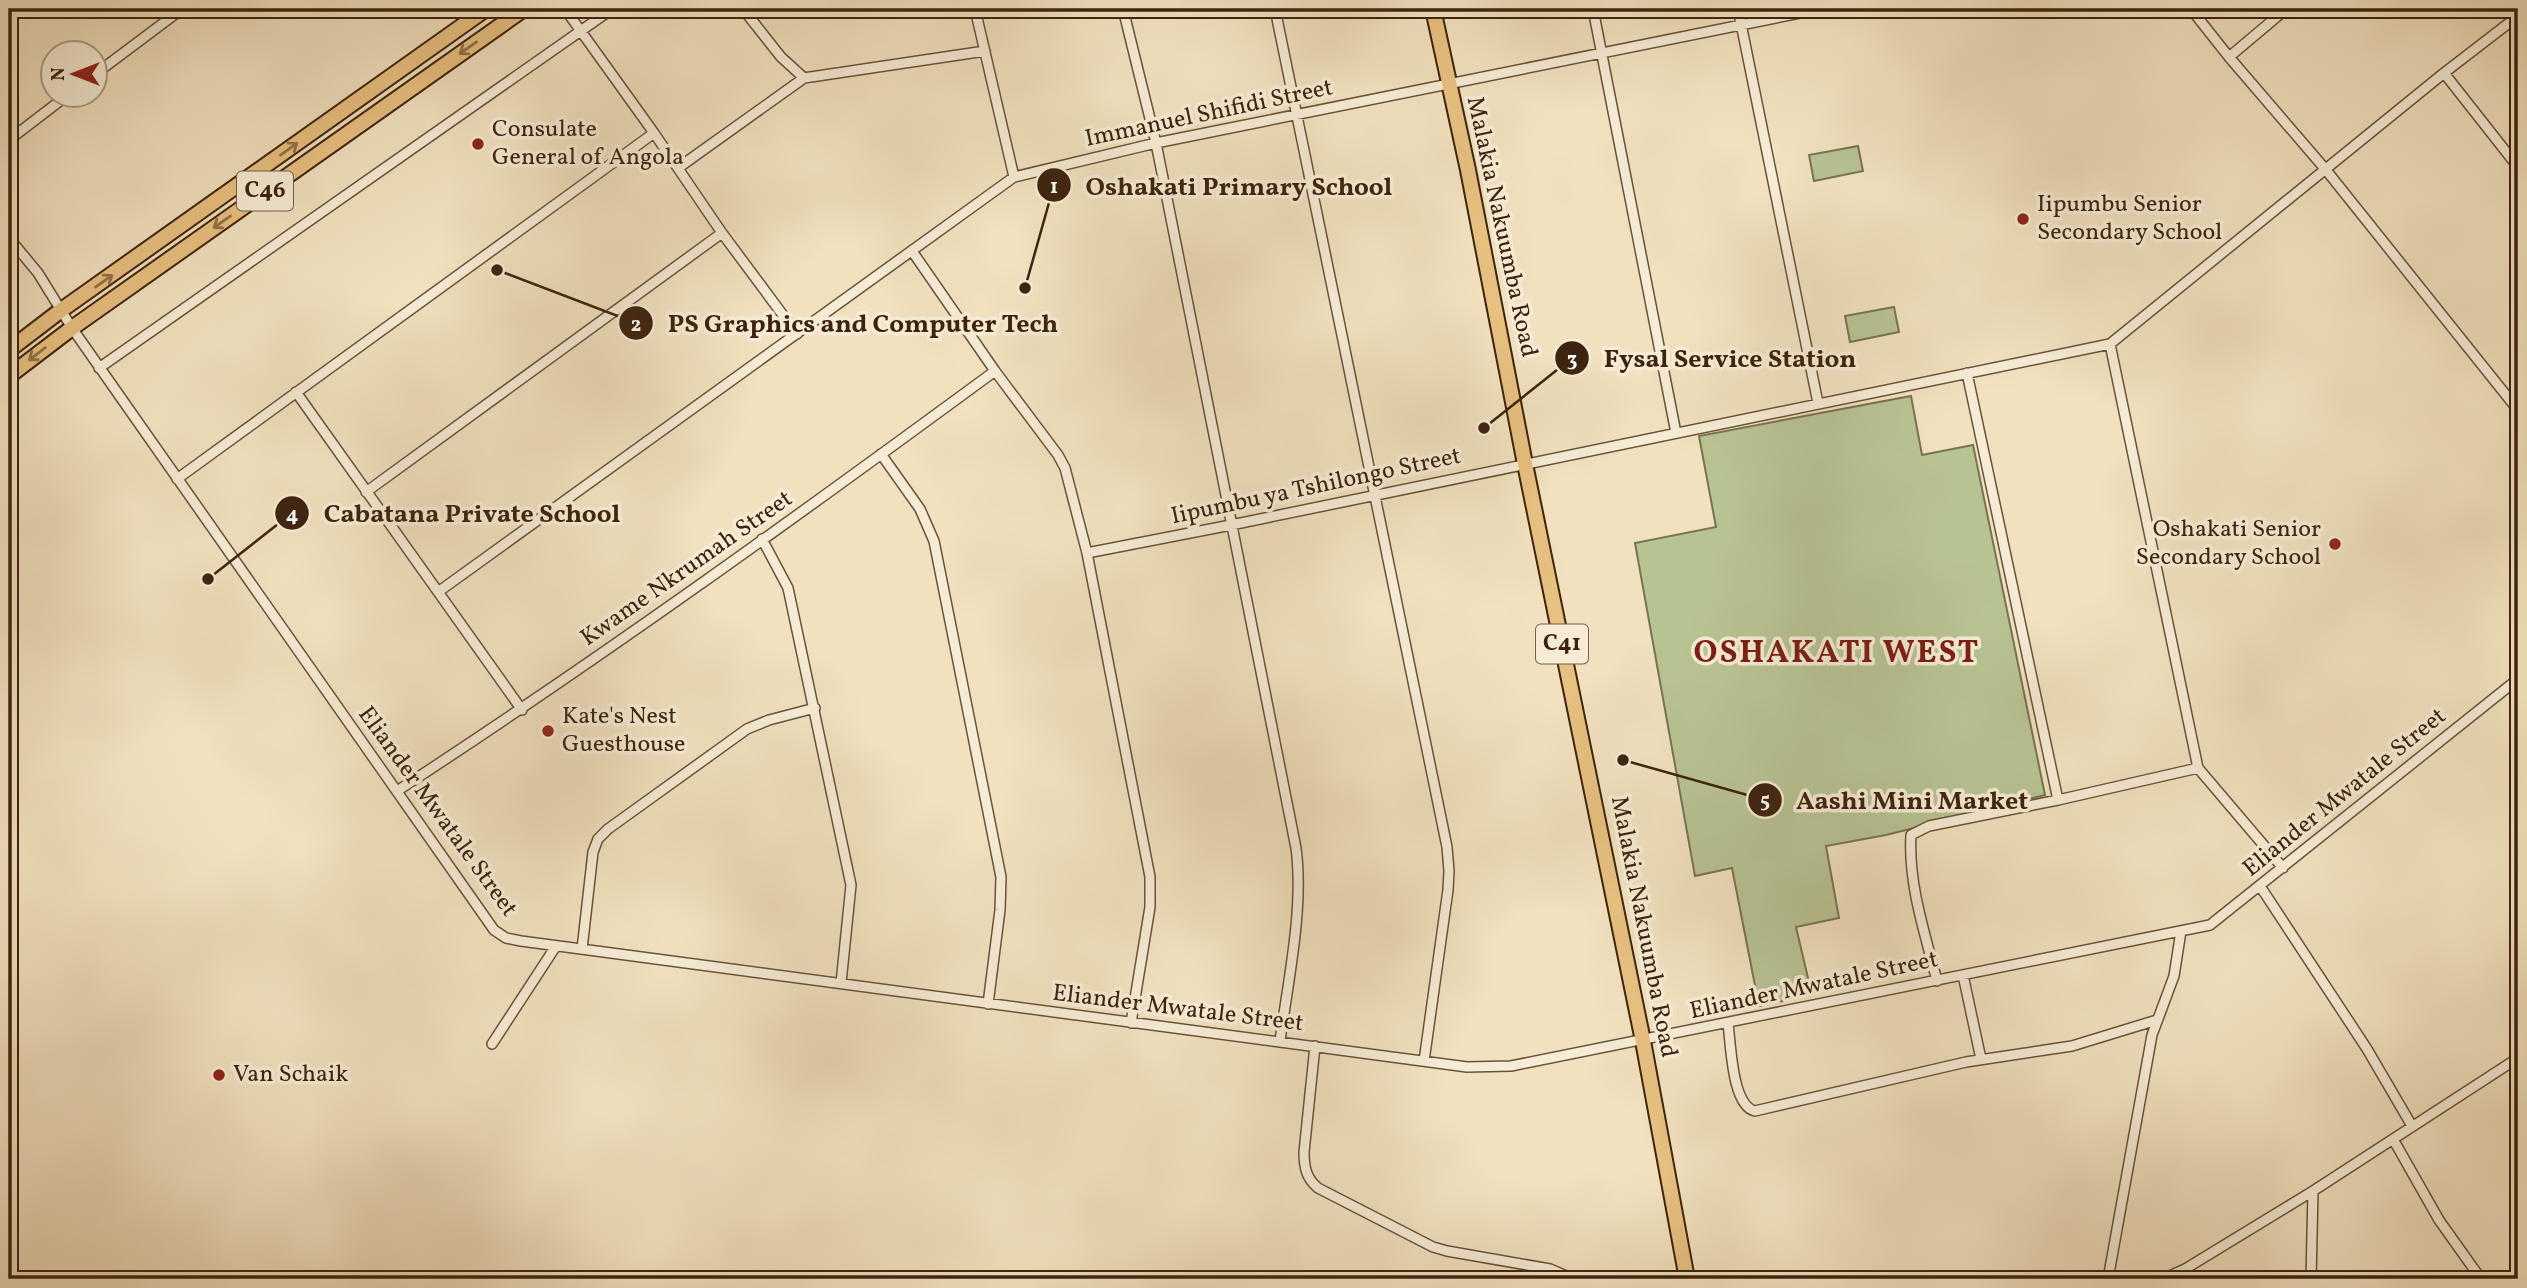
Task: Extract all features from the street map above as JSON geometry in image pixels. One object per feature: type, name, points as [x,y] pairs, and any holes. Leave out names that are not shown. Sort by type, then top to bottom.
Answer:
[{"type":"main road","name":"C46","points":[[9,350],[486,9]]},
{"type":"main road","name":"C46","points":[[9,376],[72,328],[524,9]]},
{"type":"main road","name":"Malakia Nakuumba Road","points":[[1433,9],[1468,170],[1643,1041],[1687,1279]]},
{"type":"street","points":[[108,64],[182,9]]},
{"type":"street","points":[[565,9],[722,233],[797,334]]},
{"type":"street","points":[[99,368],[612,9]]},
{"type":"street","points":[[743,9],[781,57],[804,78]]},
{"type":"street","points":[[975,9],[1014,177]]},
{"type":"street","points":[[1123,9],[1156,144],[1299,872],[1280,1041]]},
{"type":"street","points":[[1275,9],[1444,833],[1449,871],[1424,1061]]},
{"type":"street","points":[[1593,9],[1676,433]]},
{"type":"street","points":[[1738,9],[1818,404]]},
{"type":"street","name":"Immanuel Shifidi Street","points":[[438,592],[1014,177],[1298,114],[1820,9]]},
{"type":"street","points":[[2191,9],[2326,170],[2518,410]]},
{"type":"street","points":[[2229,57],[2286,9]]},
{"type":"street","name":"Iipumbu ya Tshilongo Street","points":[[1087,553],[2110,344],[2518,16]]},
{"type":"street","points":[[678,168],[804,78],[985,51]]},
{"type":"street","points":[[2444,73],[2518,167]]},
{"type":"street","points":[[9,140],[51,108]]},
{"type":"street","points":[[177,479],[654,133]]},
{"type":"street","points":[[366,492],[722,233]]},
{"type":"street","name":"Eliander Mwatale Street","points":[[9,238],[38,273],[99,368],[494,930],[506,938],[1491,1069],[1728,1024],[2210,925],[2518,679]]},
{"type":"street","points":[[912,251],[1065,468],[1087,553],[1150,877],[1150,907],[1131,1023]]},
{"type":"street","points":[[2110,344],[2198,768],[2283,868]]},
{"type":"street","name":"Kwame Nkrumah Street","points":[[397,791],[522,709],[995,371]]},
{"type":"street","points":[[1967,373],[2058,800]]},
{"type":"street","points":[[296,392],[522,709]]},
{"type":"street","points":[[881,454],[920,509],[934,541],[1001,877],[1000,910],[988,1004]]},
{"type":"street","points":[[762,539],[789,588],[851,885],[841,983]]},
{"type":"street","points":[[582,949],[593,852],[598,839],[720,746],[747,729],[814,708]]},
{"type":"street","points":[[1937,981],[1914,888],[1910,857],[1911,835],[1929,826],[2198,768]]},
{"type":"street","points":[[2260,886],[2367,1049],[2412,1126]]},
{"type":"street","points":[[2108,1279],[2152,1035],[2178,964],[2181,931]]},
{"type":"street","points":[[492,1044],[556,946]]},
{"type":"street","points":[[1963,975],[1981,1059]]},
{"type":"street","points":[[1728,1024],[1737,1087],[1742,1103],[1748,1110],[1755,1111],[1981,1059],[2072,1046],[2157,1020]]},
{"type":"street","points":[[1315,1046],[1304,1152],[1304,1165],[1311,1182],[1433,1247],[1550,1269],[1573,1279]]},
{"type":"street","points":[[2163,1279],[2185,1269],[2313,1191],[2518,1058]]},
{"type":"street","points":[[2393,1139],[2438,1220],[2481,1279]]},
{"type":"street","points":[[2311,1279],[2313,1191]]},
{"type":"green space","points":[[1858,146],[1863,171],[1814,181],[1809,155]]},
{"type":"green space","points":[[1894,307],[1899,332],[1850,342],[1845,316]]},
{"type":"green space","points":[[1911,396],[1922,455],[1973,445],[2045,795],[1886,835],[1826,846],[1839,918],[1796,927],[1812,995],[1759,1006],[1732,868],[1695,876],[1635,543],[1716,527],[1699,436]]},
{"type":"place","name":"Consulate General of Angola","points":[[478,144]]},
{"type":"place","name":"Iipumbu Senior Secondary School","points":[[2023,219]]},
{"type":"place","name":"PS Graphics and Computer Tech","points":[[497,270]]},
{"type":"place","name":"Oshakati Primary School","points":[[1025,288]]},
{"type":"place","name":"Fysal Service Station","points":[[1484,428]]},
{"type":"place","name":"Oshakati Senior Secondary School","points":[[2335,544]]},
{"type":"place","name":"Cabatana Private School","points":[[208,579]]},
{"type":"place","name":"Kate's Nest Guesthouse","points":[[548,731]]},
{"type":"place","name":"Aashi Mini Market","points":[[1623,760]]},
{"type":"place","name":"Van Schaik","points":[[219,1075]]},
{"type":"district","name":"OSHAKATI WEST","points":[[1837,654]]}]
